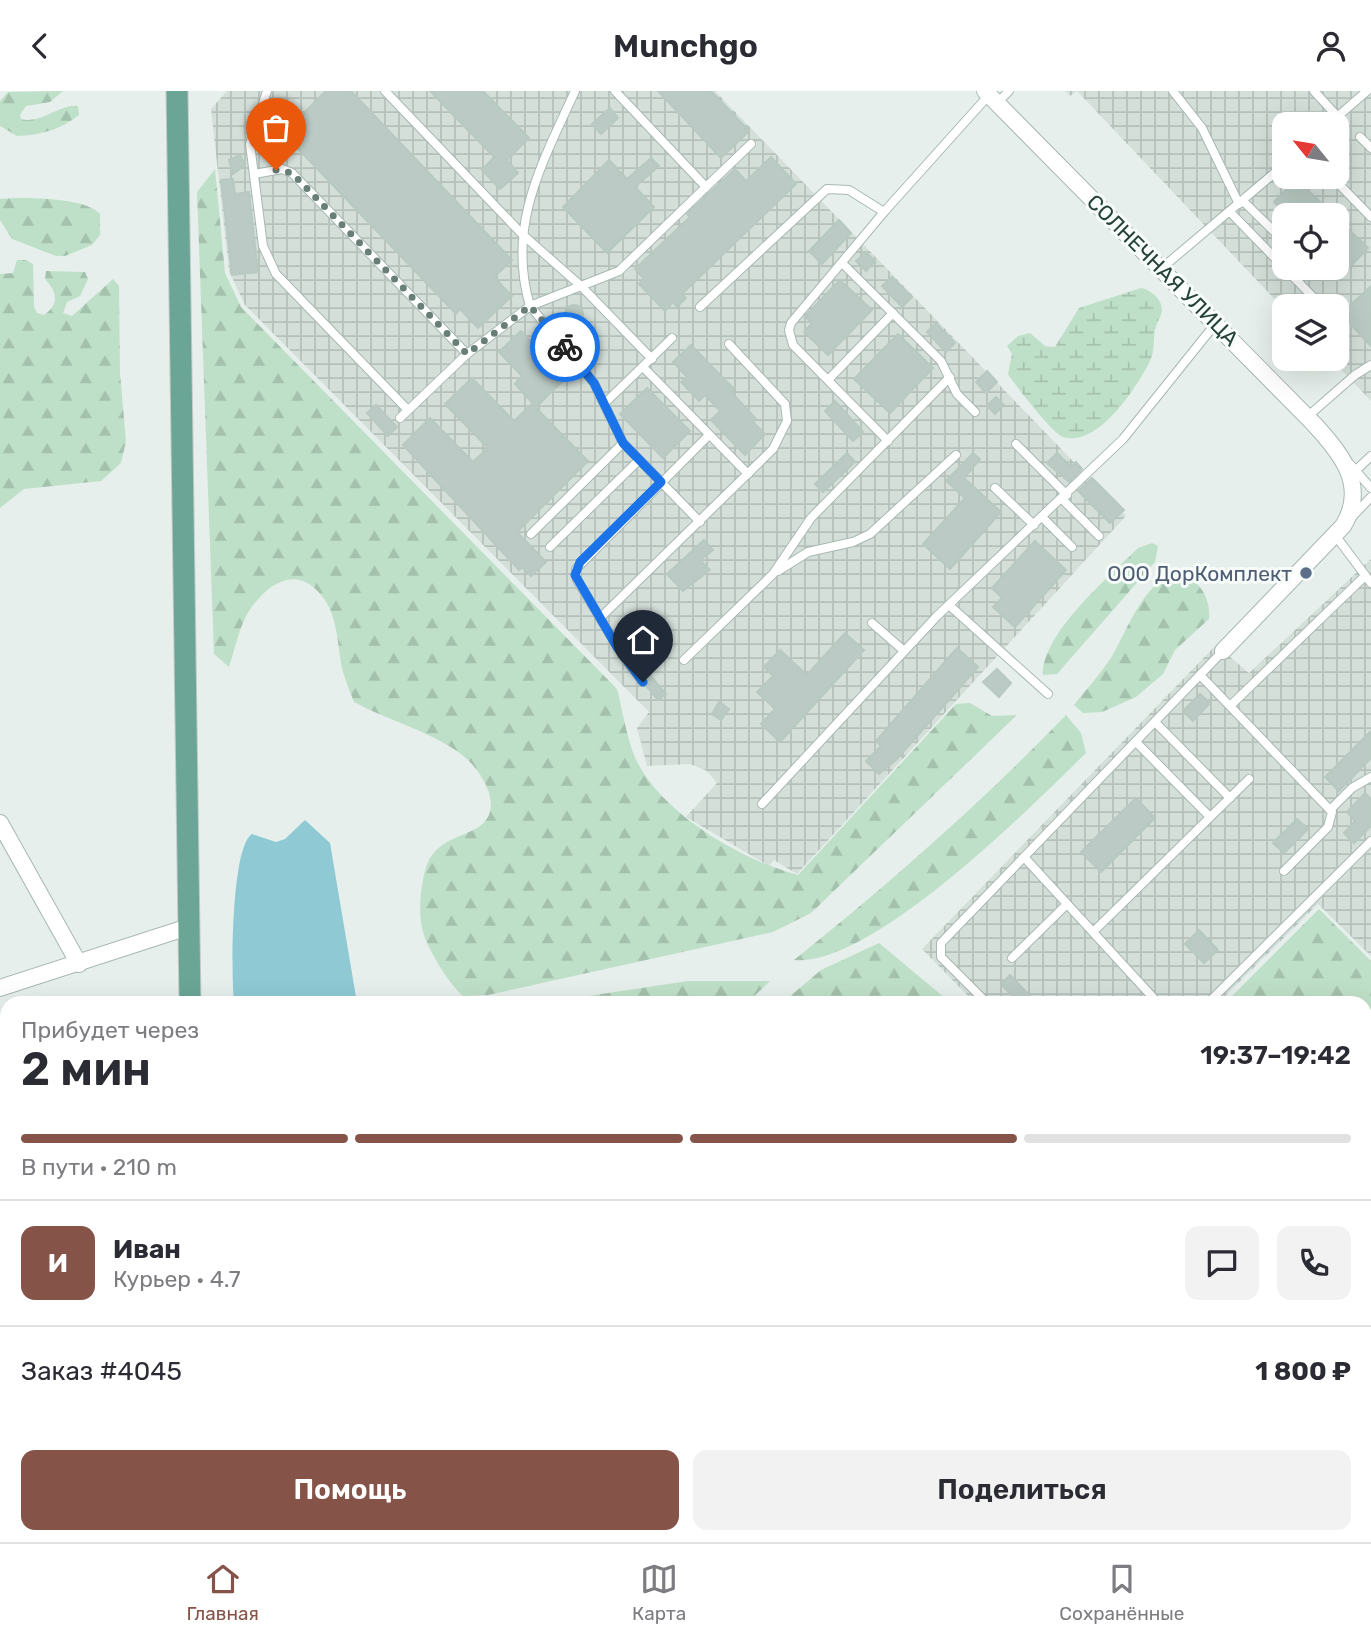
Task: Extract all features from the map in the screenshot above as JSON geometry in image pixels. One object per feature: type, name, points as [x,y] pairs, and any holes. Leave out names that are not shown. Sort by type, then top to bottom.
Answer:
[{"type":"main road","points":[[177,91],[190,996]]},
{"type":"street","name":"СОЛНЕЧНАЯ УЛИЦА","points":[[990,96],[1307,417],[1339,452],[1353,473]]},
{"type":"street","points":[[1223,651],[1335,536],[1348,517],[1353,494],[1353,473]]},
{"type":"street","points":[[0,823],[79,964]]},
{"type":"street","points":[[0,988],[188,927]]},
{"type":"lane","points":[[267,91],[251,134],[263,246],[276,274],[408,410]]},
{"type":"lane","points":[[385,91],[522,234],[582,287],[652,359]]},
{"type":"lane","points":[[575,91],[528,198],[522,234],[526,292],[530,306],[585,370],[605,403],[623,443],[700,522]]},
{"type":"lane","points":[[615,91],[706,187]]},
{"type":"lane","points":[[888,441],[793,345],[789,330],[791,323],[884,212],[990,96],[1009,91]]},
{"type":"lane","points":[[1173,91],[1202,128],[1241,203],[1272,230]]},
{"type":"lane","points":[[1314,91],[1333,112]]},
{"type":"lane","points":[[1342,112],[1367,91]]},
{"type":"lane","points":[[1360,137],[1371,148]]},
{"type":"lane","points":[[400,418],[467,354],[530,306],[619,271],[751,144]]},
{"type":"lane","points":[[254,174],[282,169],[292,173],[467,354]]},
{"type":"lane","points":[[1162,268],[1272,176]]},
{"type":"lane","points":[[700,307],[827,189],[849,190],[884,212]]},
{"type":"lane","points":[[1344,189],[1371,217]]},
{"type":"lane","points":[[1230,212],[1310,294]]},
{"type":"lane","points":[[842,263],[941,361],[957,394],[975,412]]},
{"type":"lane","points":[[828,380],[893,313]]},
{"type":"lane","points":[[762,804],[903,650],[1064,497],[1137,423],[1216,323]]},
{"type":"lane","points":[[605,403],[672,338]]},
{"type":"lane","points":[[601,617],[780,440],[788,412],[780,397],[729,344]]},
{"type":"lane","points":[[1307,417],[1355,375],[1371,365]]},
{"type":"lane","points":[[643,367],[748,474]]},
{"type":"lane","points":[[773,575],[811,518],[950,377]]},
{"type":"lane","points":[[643,682],[622,656],[577,580],[576,569],[709,435]]},
{"type":"lane","points":[[531,534],[623,443]]},
{"type":"lane","points":[[1016,444],[1099,536]]},
{"type":"lane","points":[[684,660],[773,575],[808,552],[870,534],[956,455]]},
{"type":"lane","points":[[1371,456],[1353,473],[1371,488]]},
{"type":"lane","points":[[550,547],[639,460]]},
{"type":"lane","points":[[995,488],[1034,525]]},
{"type":"lane","points":[[1371,498],[1335,536],[1371,583]]},
{"type":"lane","points":[[1042,517],[1072,547]]},
{"type":"lane","points":[[1230,705],[1365,576]]},
{"type":"lane","points":[[949,605],[1048,694]]},
{"type":"lane","points":[[872,623],[903,650]]},
{"type":"lane","points":[[980,996],[942,957],[939,948],[1223,651]]},
{"type":"lane","points":[[1200,675],[1330,810],[1332,818],[1328,827],[1284,871]]},
{"type":"lane","points":[[1155,722],[1230,798]]},
{"type":"lane","points":[[1136,742],[1210,817]]},
{"type":"lane","points":[[1330,810],[1352,789],[1371,777]]},
{"type":"lane","points":[[1093,932],[1249,779]]},
{"type":"lane","points":[[1215,996],[1371,841]]},
{"type":"lane","points":[[1024,857],[1152,996]]},
{"type":"lane","points":[[1012,958],[1068,904]]},
{"type":"shaded area","points":[[227,91],[715,91],[1126,516],[797,874],[774,860],[769,866],[686,817],[717,783],[707,771],[690,764],[647,766],[637,728],[649,712],[245,305],[229,271],[211,109]]},
{"type":"shaded area","points":[[1077,91],[1371,91],[1371,401],[1342,371],[1349,371],[1349,294],[1272,294],[1272,296]]},
{"type":"shaded area","points":[[1371,559],[1371,956],[1318,904],[1225,996],[968,996],[922,949],[1216,645],[1249,673]]},
{"type":"green space","points":[[63,91],[50,102],[26,106],[20,115],[21,119],[35,119],[64,108],[78,106],[79,115],[65,124],[42,133],[17,136],[0,126],[0,101],[8,92]]},
{"type":"green space","points":[[215,169],[225,273],[241,307],[617,689],[629,740],[640,767],[669,803],[709,835],[754,859],[798,875],[956,704],[970,703],[992,716],[1017,715],[811,913],[773,932],[488,995],[463,996],[444,974],[424,936],[420,912],[421,894],[426,867],[433,853],[444,844],[477,828],[490,813],[489,794],[481,775],[468,760],[444,743],[354,702],[343,672],[331,612],[321,595],[302,581],[282,581],[256,601],[243,624],[229,667],[214,654],[197,192]]},
{"type":"green space","points":[[38,198],[81,204],[100,214],[100,235],[92,245],[65,256],[56,256],[12,239],[0,220],[0,199]]},
{"type":"green space","points":[[17,260],[26,260],[33,264],[34,307],[37,313],[44,315],[55,302],[54,293],[45,279],[46,271],[85,272],[88,279],[80,296],[67,302],[63,313],[72,316],[113,279],[119,286],[120,373],[126,441],[121,463],[101,481],[24,489],[0,508],[0,274],[13,273]]},
{"type":"green space","points":[[1141,288],[1155,296],[1162,306],[1150,361],[1126,399],[1102,425],[1076,438],[1063,437],[1043,419],[1008,374],[1012,354],[1007,346],[1018,336],[1030,333],[1045,346],[1055,347],[1079,308]]},
{"type":"green space","points":[[1152,543],[1158,546],[1155,562],[1057,674],[1043,675],[1045,659],[1053,642],[1079,607],[1138,548]]},
{"type":"green space","points":[[1180,571],[1193,580],[1206,597],[1209,619],[1175,650],[1163,674],[1136,697],[1102,712],[1083,713],[1074,705],[1111,658],[1138,607],[1156,584]]},
{"type":"green space","points":[[1066,715],[1081,733],[1086,753],[990,844],[906,912],[864,939],[826,956],[794,960],[934,842]]},
{"type":"green space","points":[[1319,909],[1371,961],[1371,996],[1232,996]]},
{"type":"green space","points":[[879,943],[943,996],[790,996],[821,970]]},
{"type":"green space","points":[[688,981],[770,981],[754,996],[588,996]]},
{"type":"water","points":[[305,820],[330,843],[356,996],[234,996],[234,913],[236,886],[245,844],[252,834],[276,842],[285,839]]},
{"type":"building","points":[[326,91],[351,91],[512,260],[494,277],[512,296],[478,328],[460,309],[456,314],[283,133]]},
{"type":"building","points":[[430,91],[483,91],[529,138],[507,160],[518,173],[500,189],[482,170],[494,157]]},
{"type":"building","points":[[658,91],[711,91],[749,131],[721,158]]},
{"type":"building","points":[[610,108],[618,118],[601,134],[592,124]]},
{"type":"building","points":[[240,155],[245,165],[233,174],[229,160]]},
{"type":"building","points":[[771,157],[796,184],[682,294],[686,298],[677,307],[673,302],[665,311],[639,284],[644,279],[635,269],[690,217],[687,214],[735,169],[746,181]]},
{"type":"building","points":[[651,158],[659,166],[635,187],[654,207],[607,253],[563,207],[609,160],[627,179]]},
{"type":"building","points":[[233,179],[235,194],[249,192],[258,272],[232,275],[221,180]]},
{"type":"building","points":[[1286,189],[1307,189],[1321,203],[1275,203]]},
{"type":"building","points":[[839,220],[851,233],[822,264],[809,251]]},
{"type":"building","points":[[1349,230],[1368,248],[1349,268]]},
{"type":"building","points":[[866,252],[875,261],[866,271],[856,261]]},
{"type":"building","points":[[892,277],[912,297],[902,307],[882,286]]},
{"type":"building","points":[[840,280],[872,310],[828,355],[804,332],[812,323],[805,316]]},
{"type":"building","points":[[1371,286],[1371,346],[1349,323],[1349,307]]},
{"type":"building","points":[[574,305],[580,308],[583,314],[580,320],[574,323],[568,320],[565,314],[568,308]]},
{"type":"building","points":[[936,323],[955,343],[946,352],[927,332]]},
{"type":"building","points":[[521,331],[566,378],[536,407],[515,384],[522,376],[499,352]]},
{"type":"building","points":[[898,334],[933,368],[890,413],[854,379]]},
{"type":"building","points":[[691,345],[734,389],[731,392],[756,419],[753,422],[765,434],[745,455],[711,420],[720,411],[705,395],[699,401],[681,382],[687,377],[673,362]]},
{"type":"building","points":[[987,371],[997,382],[986,393],[976,382]]},
{"type":"building","points":[[472,378],[514,421],[532,404],[588,461],[517,532],[546,562],[531,576],[522,567],[519,570],[403,445],[430,418],[473,462],[488,448],[445,404]]},
{"type":"building","points":[[647,388],[690,431],[663,458],[620,414]]},
{"type":"building","points":[[996,397],[1004,405],[995,414],[987,406]]},
{"type":"building","points":[[835,401],[863,432],[853,441],[825,411]]},
{"type":"building","points":[[376,405],[397,427],[388,436],[367,413]]},
{"type":"building","points":[[847,453],[855,462],[823,492],[815,484]]},
{"type":"building","points":[[973,453],[980,459],[964,478],[1001,512],[950,569],[923,544],[965,498],[946,481]]},
{"type":"building","points":[[1057,453],[1071,467],[1076,462],[1082,469],[1069,482],[1047,463]]},
{"type":"building","points":[[1092,478],[1124,510],[1110,523],[1078,491]]},
{"type":"building","points":[[704,540],[713,550],[700,560],[710,570],[683,591],[667,574]]},
{"type":"building","points":[[1035,541],[1066,570],[1015,627],[993,607],[1002,598],[992,588]]},
{"type":"building","points":[[845,633],[864,650],[780,742],[761,724],[775,709],[757,692],[773,676],[764,667],[780,650],[807,675]]},
{"type":"building","points":[[957,648],[978,667],[896,760],[879,774],[866,761],[881,746],[876,741]]},
{"type":"building","points":[[645,669],[666,694],[658,700],[647,687],[650,682],[643,671]]},
{"type":"building","points":[[997,669],[1011,683],[999,697],[983,682]]},
{"type":"building","points":[[1200,694],[1210,703],[1193,721],[1183,711]]},
{"type":"building","points":[[719,702],[729,709],[721,720],[712,714]]},
{"type":"building","points":[[1371,731],[1371,758],[1339,791],[1325,777]]},
{"type":"building","points":[[1365,793],[1371,799],[1371,826],[1354,843],[1344,833],[1355,821],[1347,812]]},
{"type":"building","points":[[1136,798],[1155,818],[1101,872],[1081,852]]},
{"type":"building","points":[[1297,819],[1308,829],[1284,853],[1273,843]]},
{"type":"building","points":[[1199,930],[1218,950],[1204,963],[1185,944]]},
{"type":"building","points":[[1010,975],[1030,996],[1012,996],[1001,984]]},
{"type":"way so far","points":[[276,170],[292,173],[467,354],[530,306],[565,347]]},
{"type":"place","name":"ООО ДорКомплект","points":[[1306,573]]},
{"type":"route","points":[[565,347],[594,383],[623,443],[661,482],[580,562],[575,575],[622,656],[643,682]]}]
